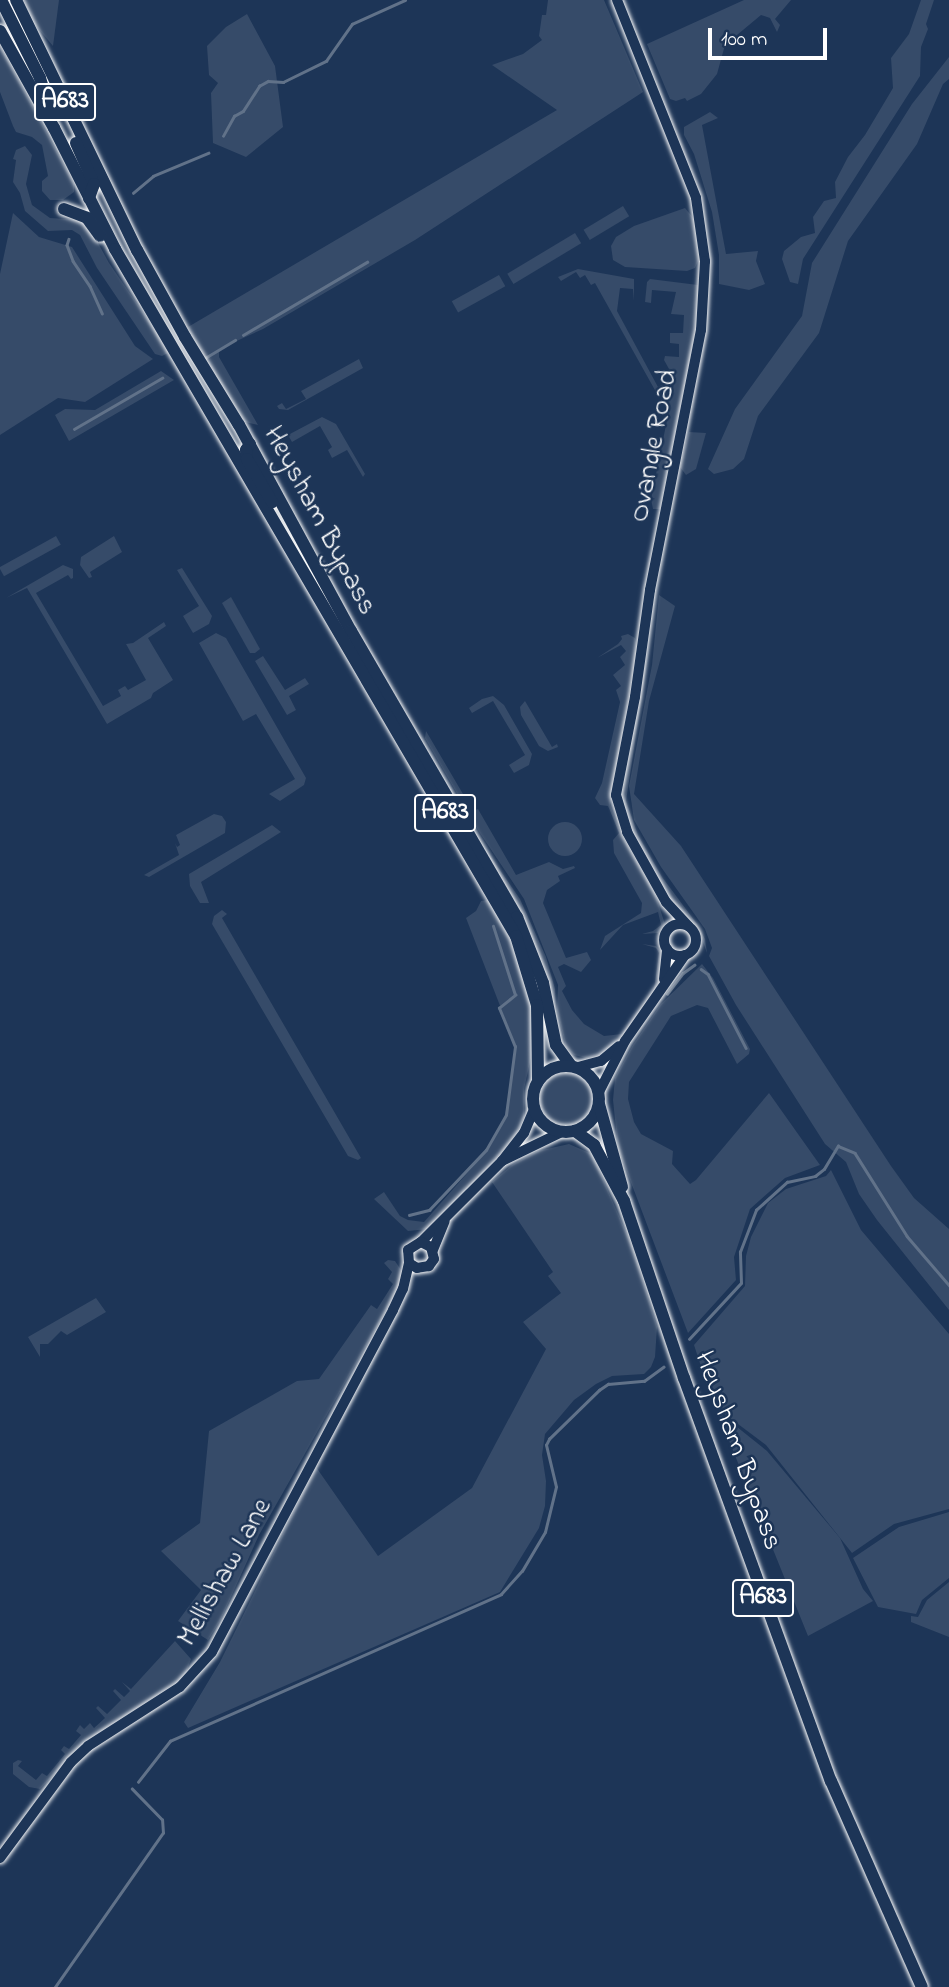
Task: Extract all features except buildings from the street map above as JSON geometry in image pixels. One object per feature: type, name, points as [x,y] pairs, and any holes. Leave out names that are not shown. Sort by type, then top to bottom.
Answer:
[{"type":"highway","points":[[1,0],[40,78],[54,128]]},
{"type":"highway","name":"Heysham Bypass","points":[[16,0],[112,200],[185,337],[250,444],[351,631],[517,917],[543,982],[556,1045],[575,1066]]},
{"type":"highway","name":"Heysham Bypass","points":[[0,31],[135,284],[516,936],[537,1005],[538,1081]]},
{"type":"highway","points":[[64,98],[70,126],[94,184],[89,198]]},
{"type":"highway","points":[[89,198],[100,195],[112,200]]},
{"type":"highway","points":[[64,209],[93,223],[120,268],[135,284]]},
{"type":"highway","name":"A683","points":[[194,353],[197,373],[237,442],[236,455]]},
{"type":"highway","name":"A683","points":[[250,444],[246,450],[247,459],[272,503],[281,531]]},
{"type":"highway","points":[[538,1081],[552,1068],[575,1066]]},
{"type":"highway","name":"A683","points":[[575,1066],[592,1077],[599,1098]]},
{"type":"highway","name":"A683","points":[[538,1081],[533,1100],[534,1110],[545,1125],[568,1132]]},
{"type":"highway","points":[[568,1132],[591,1121],[599,1098]]},
{"type":"highway","name":"Heysham Bypass","points":[[599,1098],[624,1201],[684,1378],[831,1781],[922,1987]]},
{"type":"highway","name":"Heysham Bypass","points":[[568,1132],[594,1145],[624,1201]]},
{"type":"main road","name":"Ovangle Road","points":[[617,0],[696,198],[702,224],[706,276],[699,341],[650,590],[635,697],[616,795],[627,832],[666,902],[688,926]]},
{"type":"main road","name":"Ovangle Road","points":[[666,902],[667,930]]},
{"type":"main road","points":[[599,1098],[625,1041],[685,955],[693,950],[695,933],[688,926],[675,925],[667,930],[664,940],[667,949],[666,969],[658,992]]},
{"type":"main road","points":[[667,949],[675,955],[685,955]]},
{"type":"main road","points":[[575,1066],[601,1061],[625,1041]]},
{"type":"main road","points":[[445,1220],[433,1250],[432,1263],[421,1269],[409,1263],[408,1250],[445,1220],[502,1161],[524,1133],[534,1110]]},
{"type":"main road","points":[[502,1161],[568,1132]]},
{"type":"main road","points":[[421,1242],[428,1244],[433,1250]]},
{"type":"main road","name":"Mellishaw Lane","points":[[403,1289],[409,1263]]},
{"type":"main road","name":"Mellishaw Lane","points":[[0,1858],[71,1762],[88,1746],[180,1687],[212,1652],[403,1289],[421,1269]]},
{"type":"shaded area","points":[[24,0],[59,0],[53,46],[33,22]]},
{"type":"shaded area","points":[[548,0],[604,0],[643,92],[415,240],[263,329],[219,349],[219,357],[258,425],[245,422],[198,349],[188,327],[557,110],[492,65],[523,54],[542,40],[539,36],[542,15],[546,15]]},
{"type":"shaded area","points":[[744,0],[791,0],[775,19],[780,25],[777,32],[770,18],[761,15],[725,45],[717,74],[701,94],[687,101],[685,98],[676,101],[670,99],[647,44]]},
{"type":"shaded area","points":[[921,0],[934,0],[921,47],[920,76],[803,259],[798,284],[790,282],[782,259],[784,251],[801,237],[815,233],[813,217],[824,201],[836,198],[835,182],[893,88],[891,58],[909,34]]},
{"type":"shaded area","points":[[247,14],[275,66],[283,127],[246,157],[213,143],[211,93],[218,83],[209,75],[207,46],[226,27]]},
{"type":"shaded area","points":[[0,46],[74,184],[74,192],[63,200],[50,200],[42,191],[42,181],[48,176],[42,145],[32,137],[16,132],[13,126],[0,92]]},
{"type":"shaded area","points":[[949,57],[949,79],[943,84],[917,144],[848,241],[819,333],[758,416],[744,459],[733,469],[714,474],[708,469],[735,409],[802,316],[812,263],[912,104]]},
{"type":"shaded area","points":[[710,112],[718,118],[702,125],[726,254],[758,251],[756,261],[765,284],[749,290],[719,284],[719,255],[712,212],[694,154],[684,135],[684,127]]},
{"type":"shaded area","points":[[25,146],[32,155],[26,184],[32,205],[50,218],[81,220],[92,232],[109,263],[170,352],[162,356],[155,354],[97,268],[80,235],[72,230],[48,231],[25,211],[20,193],[13,182],[16,160],[13,159],[16,150]]},
{"type":"shaded area","points":[[623,206],[629,216],[590,240],[584,230]]},
{"type":"shaded area","points":[[685,208],[694,219],[699,259],[695,268],[687,271],[625,267],[613,260],[611,246],[616,237],[634,226]]},
{"type":"shaded area","points":[[13,213],[39,237],[72,247],[135,346],[153,359],[85,402],[58,398],[0,435],[0,274]]},
{"type":"shaded area","points":[[575,233],[581,243],[513,284],[507,274]]},
{"type":"shaded area","points":[[578,269],[634,279],[634,301],[633,289],[620,288],[617,311],[658,387],[674,378],[664,360],[665,356],[679,357],[679,344],[670,343],[670,333],[683,333],[684,315],[671,314],[676,292],[652,290],[651,303],[645,302],[647,282],[650,279],[698,285],[698,317],[660,509],[653,509],[651,499],[667,420],[666,388],[656,392],[595,283],[591,285],[585,275],[580,278],[576,272],[561,281],[558,277]]},
{"type":"shaded area","points":[[499,275],[505,286],[458,313],[452,301]]},
{"type":"shaded area","points":[[359,359],[363,368],[288,410],[279,409],[277,406],[282,403],[286,409],[306,399],[301,391]]},
{"type":"shaded area","points":[[161,371],[174,380],[69,441],[55,415],[65,409],[95,410]]},
{"type":"shaded area","points":[[322,417],[336,424],[365,474],[363,477],[347,450],[332,458],[328,450],[332,447],[320,426],[292,442],[288,435]]},
{"type":"shaded area","points":[[689,432],[706,433],[696,469],[686,475],[680,467]]},
{"type":"shaded area","points":[[56,536],[61,545],[4,576],[0,567]]},
{"type":"shaded area","points":[[114,536],[122,552],[90,572],[92,577],[89,578],[80,565],[81,557]]},
{"type":"shaded area","points":[[63,565],[73,569],[73,578],[68,575],[36,593],[103,706],[121,696],[118,690],[125,686],[128,690],[146,680],[126,644],[133,643],[164,622],[166,626],[148,638],[173,680],[153,693],[151,698],[107,724],[27,588],[6,598]]},
{"type":"shaded area","points":[[182,568],[212,616],[209,624],[193,633],[183,616],[199,606],[177,570]]},
{"type":"shaded area","points":[[659,595],[675,606],[649,701],[634,794],[681,846],[914,1198],[949,1229],[949,1310],[877,1220],[859,1194],[846,1162],[825,1144],[736,1005],[709,956],[712,948],[705,929],[661,867],[634,820],[629,786],[652,665]]},
{"type":"shaded area","points":[[231,597],[260,649],[255,653],[250,653],[222,603]]},
{"type":"shaded area","points":[[216,633],[226,638],[306,778],[304,785],[280,801],[269,794],[295,779],[256,714],[243,721],[199,643]]},
{"type":"shaded area","points":[[628,634],[635,638],[637,647],[610,805],[622,836],[655,894],[665,924],[658,933],[642,934],[661,925],[658,912],[623,925],[600,950],[605,936],[641,913],[642,903],[614,853],[613,840],[619,833],[608,806],[600,805],[595,798],[602,783],[620,702],[616,690],[621,686],[613,675],[625,665],[620,657],[626,651],[621,645],[597,658],[618,644],[621,636]]},
{"type":"shaded area","points":[[650,643],[626,801],[638,835],[662,877],[697,924],[705,939],[707,953],[698,928],[671,902],[629,826],[622,800],[627,754]]},
{"type":"shaded area","points":[[263,656],[285,690],[305,678],[309,684],[289,696],[296,710],[287,715],[255,661]]},
{"type":"shaded area","points":[[493,696],[504,705],[532,754],[529,765],[514,773],[509,765],[525,755],[493,701],[472,713],[469,708],[482,699]]},
{"type":"shaded area","points":[[525,701],[552,747],[557,744],[558,747],[548,751],[539,746],[521,715],[520,707]]},
{"type":"shaded area","points":[[426,731],[473,811],[478,809],[516,875],[549,862],[563,869],[574,866],[575,868],[558,876],[560,881],[547,890],[543,903],[566,958],[587,952],[591,960],[581,972],[564,964],[558,967],[566,986],[562,991],[572,1010],[584,1024],[604,1036],[622,1034],[654,989],[659,953],[656,948],[642,944],[656,946],[661,951],[664,958],[662,974],[655,990],[622,1038],[604,1053],[586,1058],[574,1055],[566,1047],[557,1010],[558,985],[524,899],[480,833],[425,738]]},
{"type":"shaded area","points":[[214,814],[222,816],[226,822],[225,833],[149,877],[144,875],[179,855],[175,843],[177,847],[180,845],[176,835]]},
{"type":"shaded area","points":[[565,822],[577,827],[582,839],[577,851],[565,856],[553,851],[548,839],[553,827]]},
{"type":"shaded area","points":[[272,825],[281,832],[201,882],[209,903],[200,903],[190,886],[189,874]]},
{"type":"shaded area","points":[[479,840],[520,899],[546,957],[555,989],[554,1011],[533,941],[513,899]]},
{"type":"shaded area","points":[[489,900],[510,940],[531,1000],[533,1049],[524,1089],[524,1117],[517,1132],[500,1154],[455,1203],[428,1229],[408,1231],[374,1199],[384,1192],[400,1216],[424,1222],[485,1153],[505,1116],[516,1047],[466,918],[476,911],[481,901]]},
{"type":"shaded area","points":[[222,910],[227,914],[222,918],[361,1158],[358,1160],[348,1156],[212,924],[214,916]]},
{"type":"shaded area","points":[[702,964],[713,978],[750,1049],[749,1054],[737,1064],[708,1008],[697,1005],[671,1016],[629,1082],[628,1099],[634,1122],[641,1134],[673,1151],[672,1164],[690,1184],[769,1093],[820,1165],[785,1178],[750,1209],[734,1257],[736,1280],[688,1333],[618,1148],[613,1100],[615,1078],[633,1045],[661,1004]]},
{"type":"shaded area","points":[[566,1073],[585,1080],[592,1099],[585,1118],[566,1125],[547,1118],[540,1099],[547,1080]]},
{"type":"shaded area","points":[[569,1144],[592,1154],[632,1246],[657,1327],[655,1357],[651,1367],[644,1374],[612,1376],[596,1384],[574,1400],[545,1434],[542,1455],[546,1481],[545,1506],[539,1528],[500,1592],[188,1728],[184,1722],[220,1662],[316,1467],[378,1556],[472,1488],[546,1349],[523,1322],[561,1293],[548,1276],[553,1272],[492,1182],[512,1165],[538,1151]]},
{"type":"shaded area","points":[[831,1170],[861,1230],[949,1334],[949,1509],[894,1524],[852,1553],[766,1445],[714,1406],[694,1345],[745,1286],[746,1256],[751,1237],[768,1203],[786,1189],[826,1176]]},
{"type":"shaded area","points":[[388,1260],[395,1261],[403,1273],[398,1289],[259,1535],[221,1619],[208,1640],[178,1621],[201,1590],[161,1551],[200,1523],[209,1431],[297,1381],[319,1379],[371,1305],[377,1309],[393,1284],[388,1279],[392,1272],[384,1263]]},
{"type":"shaded area","points":[[96,1298],[106,1312],[67,1335],[61,1331],[48,1344],[40,1344],[40,1357],[28,1337]]},
{"type":"shaded area","points":[[717,1411],[767,1451],[840,1538],[863,1589],[873,1601],[808,1636]]},
{"type":"shaded area","points":[[949,1512],[949,1578],[922,1600],[916,1614],[878,1607],[853,1558],[899,1527]]},
{"type":"shaded area","points":[[949,1582],[949,1637],[911,1622],[911,1616],[918,1617],[927,1600]]},
{"type":"shaded area","points":[[175,1641],[191,1659],[185,1675],[178,1681],[86,1741],[40,1789],[29,1787],[13,1774],[13,1763],[18,1760],[22,1761],[18,1766],[36,1780],[42,1773],[47,1776],[65,1754],[61,1750],[64,1746],[69,1749],[81,1735],[76,1731],[80,1725],[84,1729],[90,1723],[94,1728],[105,1718],[96,1708],[98,1706],[107,1714],[121,1700],[113,1691],[115,1689],[124,1697],[130,1691],[122,1682],[131,1689]]},
{"type":"waterway","points":[[223,136],[234,116],[243,111],[259,86],[268,81],[283,82],[326,61],[352,24],[405,0]]},
{"type":"waterway","points":[[133,193],[153,176],[208,153]]},
{"type":"waterway","points":[[69,239],[67,245],[73,261],[90,286],[102,313]]},
{"type":"waterway","points":[[243,335],[367,262]]},
{"type":"waterway","points":[[205,358],[235,340]]},
{"type":"waterway","points":[[74,429],[162,378]]},
{"type":"waterway","points":[[409,1215],[429,1210],[486,1150],[506,1115],[515,1047],[499,1008],[515,995],[493,926]]},
{"type":"waterway","points":[[667,994],[683,973],[694,965]]},
{"type":"waterway","points":[[701,969],[708,974],[746,1048]]},
{"type":"waterway","points":[[689,1339],[741,1283],[740,1252],[756,1210],[787,1182],[815,1176],[824,1169],[838,1146],[855,1153],[907,1236],[949,1285]]},
{"type":"waterway","points":[[138,1782],[170,1741],[501,1594],[522,1571],[545,1532],[556,1487],[546,1445],[549,1439],[608,1384],[644,1381],[663,1367]]},
{"type":"waterway","points":[[55,1987],[163,1833],[162,1820],[132,1789]]}]
